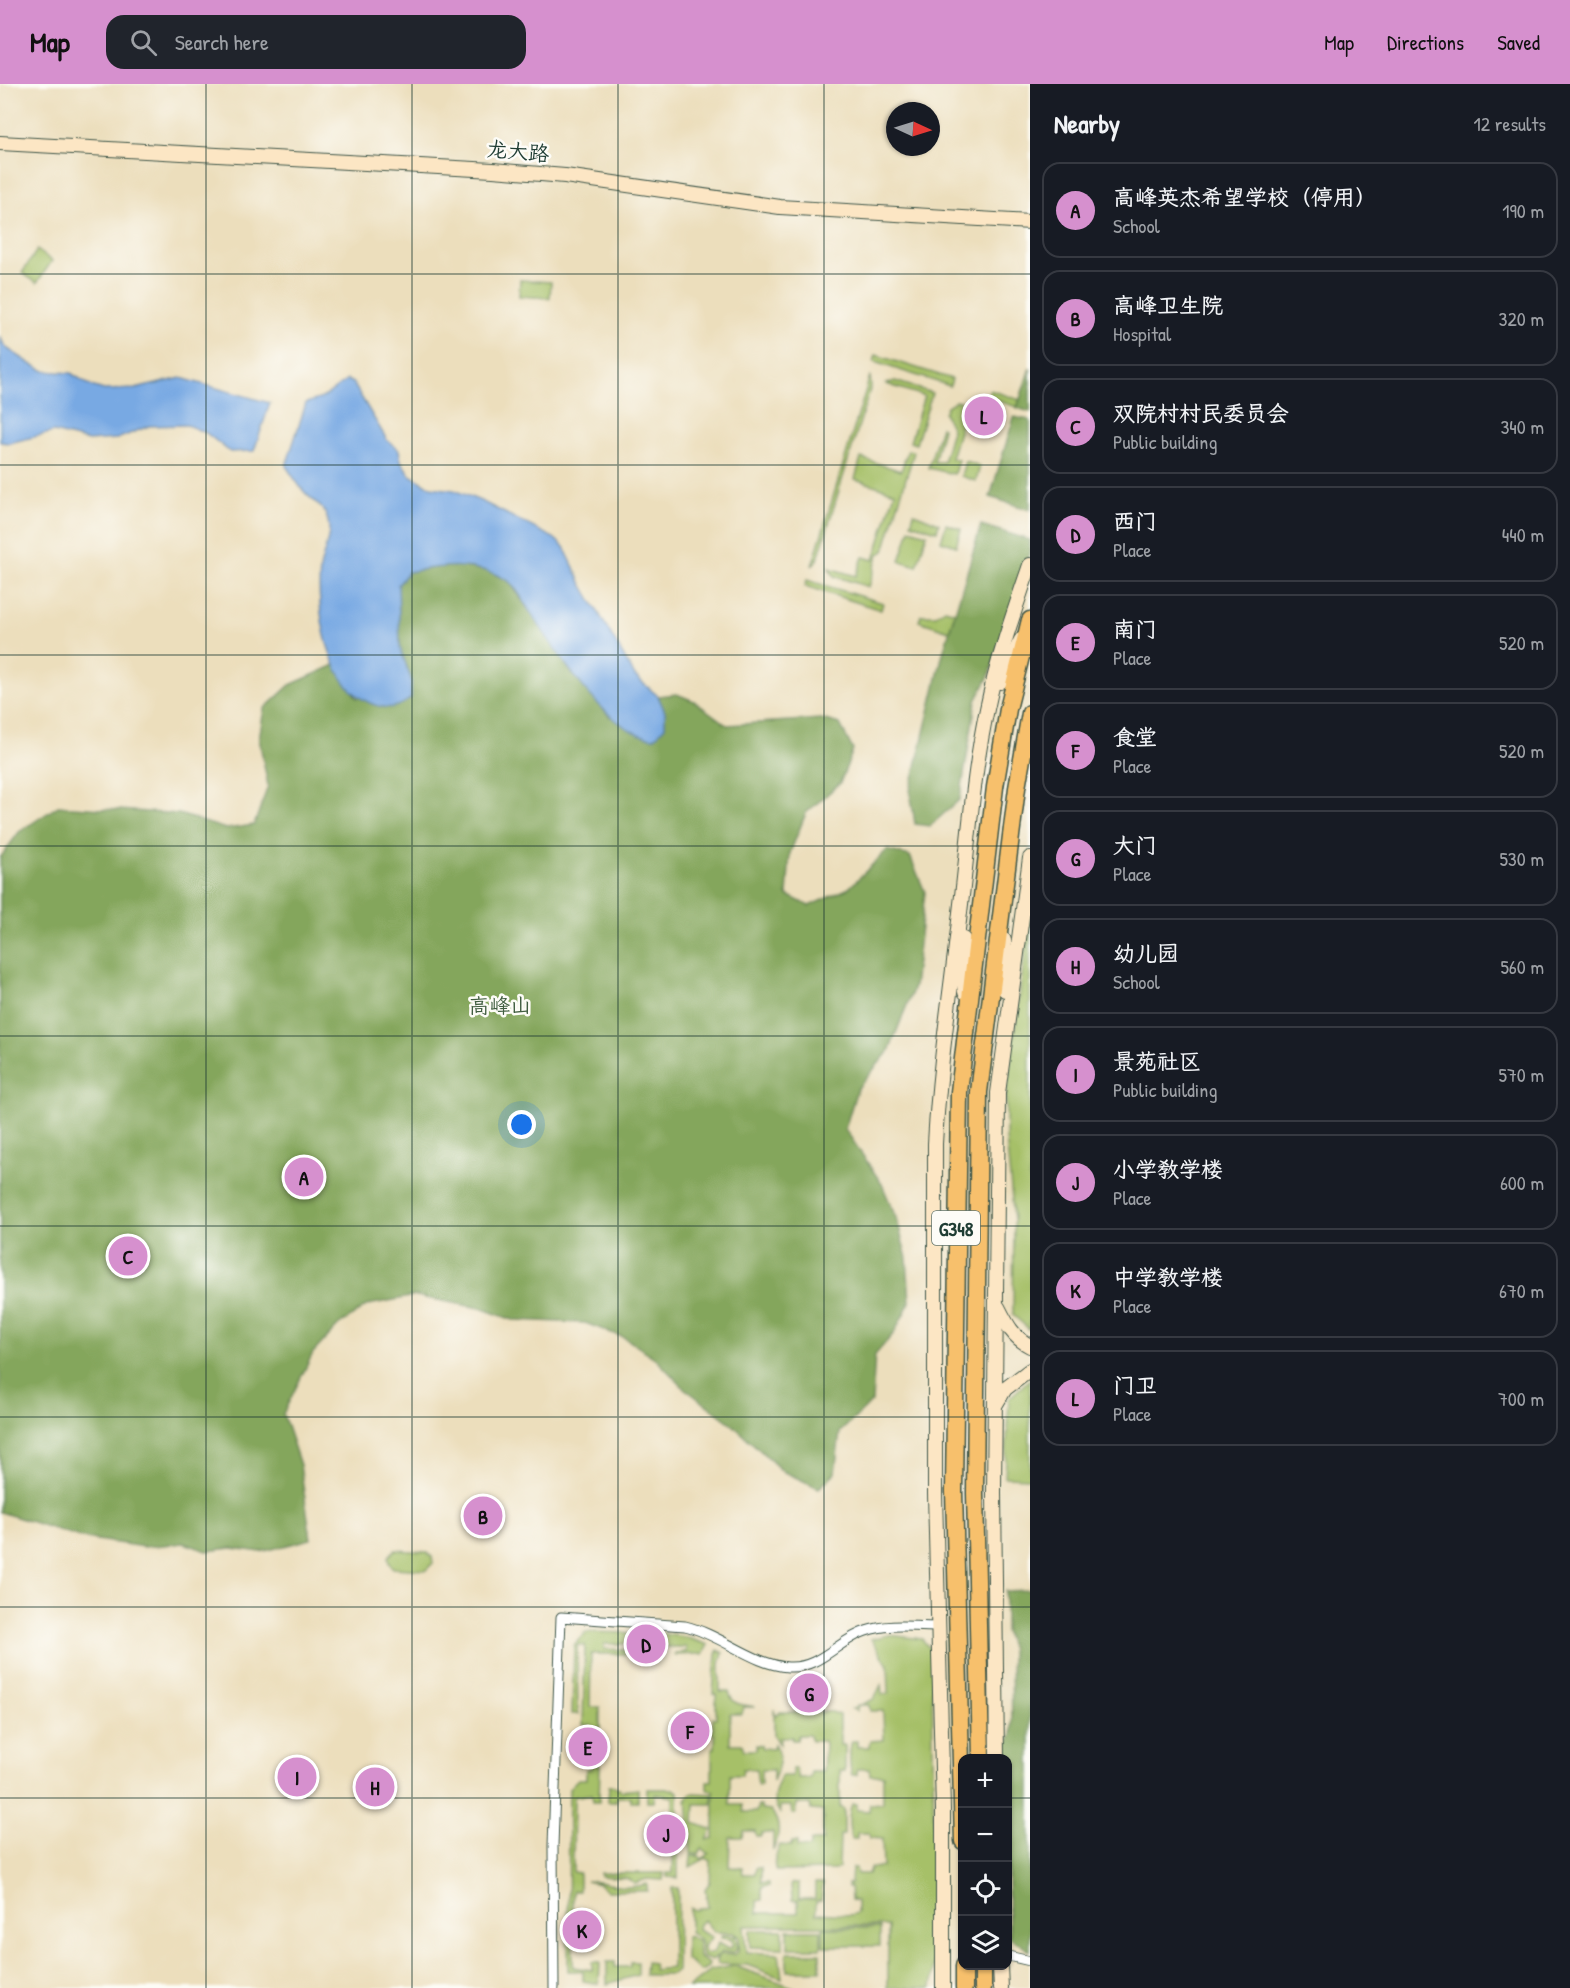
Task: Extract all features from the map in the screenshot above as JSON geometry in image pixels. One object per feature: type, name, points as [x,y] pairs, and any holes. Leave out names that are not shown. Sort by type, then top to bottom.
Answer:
[{"type":"highway","name":"G348","points":[[962,1808],[954,1491],[959,1092],[995,787],[1008,709],[1030,621]]},
{"type":"highway","name":"G348","points":[[981,1754],[975,1493],[979,1112],[1017,788],[1030,713]]},
{"type":"highway","points":[[964,1970],[964,1988]]},
{"type":"highway","points":[[983,1970],[983,1988]]},
{"type":"street","name":"龙大路","points":[[0,143],[493,170],[565,176],[780,207],[1030,222]]},
{"type":"street","points":[[943,1988],[943,1810],[935,1494],[935,1144],[938,1087],[962,901],[970,814],[987,709],[1008,627],[1030,565]]},
{"type":"street","points":[[987,709],[1030,621]]},
{"type":"street","points":[[997,1754],[995,1406],[998,1093],[1030,858]]},
{"type":"street","points":[[962,901],[967,1030]]},
{"type":"street","points":[[1003,911],[1006,1031]]},
{"type":"street","points":[[997,1305],[1009,1329],[1018,1340],[1030,1346]]},
{"type":"street","points":[[995,1406],[1005,1389],[1030,1370]]},
{"type":"street","points":[[554,1988],[553,1846],[561,1617],[686,1626],[701,1630],[768,1662],[786,1667],[817,1661],[852,1637],[875,1628],[939,1627]]},
{"type":"street","points":[[986,1754],[996,1672]]},
{"type":"street","points":[[943,1810],[959,1678]]},
{"type":"street","points":[[1012,1957],[1030,1961]]},
{"type":"street","points":[[1000,1970],[1001,1988]]},
{"type":"green space","points":[[37,250],[52,261],[37,283],[22,273]]},
{"type":"green space","points":[[520,280],[551,282],[550,298],[519,296]]},
{"type":"green space","points":[[876,355],[952,379],[950,386],[874,362]]},
{"type":"green space","points":[[1030,368],[1030,412],[1017,408]]},
{"type":"green space","points":[[870,376],[871,386],[818,559],[812,566]]},
{"type":"green space","points":[[895,381],[932,393],[916,444],[910,442],[924,396],[886,384]]},
{"type":"green space","points":[[990,390],[1020,400],[1017,407],[987,397]]},
{"type":"green space","points":[[955,401],[961,401],[959,406],[979,413],[978,418],[985,420],[984,424],[963,418],[951,458],[958,460],[954,474],[928,468],[941,427],[943,429],[934,462],[943,462],[952,430],[944,413],[947,406]]},
{"type":"green space","points":[[1014,417],[1030,420],[1030,510],[990,497]]},
{"type":"green space","points":[[908,450],[914,452],[884,551],[878,555],[869,587],[834,576],[829,568],[856,576],[863,557],[874,560],[895,492],[855,479],[861,458],[901,471]]},
{"type":"green space","points":[[965,461],[980,466],[976,481],[961,476]]},
{"type":"green space","points":[[914,513],[939,523],[937,531],[911,523]]},
{"type":"green space","points":[[946,524],[961,529],[956,546],[941,541]]},
{"type":"green space","points":[[981,525],[1030,540],[1030,552],[990,674],[976,701],[960,799],[930,826],[915,824],[910,791],[943,653]]},
{"type":"green space","points":[[910,529],[927,534],[917,566],[900,561]]},
{"type":"green space","name":"高峰山","points":[[453,565],[488,571],[509,581],[573,675],[610,717],[665,712],[658,696],[677,694],[694,701],[727,725],[821,719],[840,724],[853,750],[840,783],[806,813],[790,853],[787,895],[809,906],[849,888],[887,850],[910,856],[925,892],[914,987],[889,1051],[857,1089],[845,1129],[882,1184],[897,1220],[907,1258],[910,1302],[894,1333],[875,1355],[872,1402],[840,1432],[835,1473],[819,1488],[782,1471],[732,1424],[684,1388],[656,1359],[625,1338],[585,1323],[513,1320],[480,1308],[415,1296],[368,1305],[338,1326],[313,1353],[283,1414],[300,1465],[311,1539],[261,1552],[232,1548],[207,1551],[184,1543],[144,1547],[83,1538],[0,1512],[0,858],[19,832],[58,806],[179,814],[226,829],[254,825],[268,786],[259,739],[264,709],[290,685],[335,665],[357,698],[411,679],[400,648],[398,585],[408,572]]},
{"type":"green space","points":[[807,580],[883,603],[881,610],[805,586]]},
{"type":"green space","points":[[945,609],[955,612],[949,631],[919,621],[921,615],[936,615]]},
{"type":"green space","points":[[1030,915],[1030,1330],[1013,1315],[1014,1220],[1006,1138],[1006,1096]]},
{"type":"green space","points":[[1030,1379],[1030,1478],[1005,1477],[1009,1398]]},
{"type":"green space","points":[[395,1550],[427,1552],[432,1557],[433,1563],[426,1570],[393,1568],[388,1557]]},
{"type":"green space","points":[[1030,1590],[1030,1951],[1012,1939],[1012,1754],[1006,1754],[1006,1745],[1012,1734],[1011,1650],[1005,1631],[1005,1591]]},
{"type":"green space","points":[[586,1632],[637,1633],[637,1644],[604,1644],[604,1649],[637,1650],[637,1654],[591,1654],[590,1707],[600,1707],[600,1728],[591,1729],[591,1725],[583,1725],[585,1645],[577,1645],[578,1714],[572,1714],[574,1645]]},
{"type":"green space","points":[[657,1633],[685,1637],[708,1645],[703,1654],[675,1655],[675,1653],[686,1652],[686,1647],[656,1647]]},
{"type":"green space","points":[[889,1635],[922,1639],[932,1651],[935,1960],[932,1988],[888,1988],[888,1926],[744,1926],[746,1952],[779,1954],[782,1978],[747,1965],[717,1964],[716,1960],[721,1954],[734,1955],[738,1952],[739,1937],[733,1933],[714,1932],[704,1920],[699,1924],[698,1930],[712,1937],[703,1947],[706,1954],[713,1953],[718,1943],[728,1949],[732,1947],[732,1940],[721,1938],[722,1935],[736,1936],[737,1949],[733,1953],[722,1952],[712,1961],[702,1957],[700,1941],[690,1932],[690,1908],[695,1910],[708,1907],[705,1889],[710,1882],[711,1861],[706,1858],[690,1867],[691,1856],[699,1856],[702,1859],[709,1854],[702,1848],[699,1854],[691,1854],[687,1799],[691,1793],[712,1794],[712,1804],[695,1804],[694,1823],[712,1830],[707,1840],[714,1838],[714,1791],[707,1789],[707,1781],[712,1781],[712,1748],[715,1748],[715,1735],[712,1734],[713,1718],[716,1718],[716,1694],[713,1694],[718,1650],[723,1653],[720,1664],[720,1692],[729,1692],[736,1703],[755,1707],[744,1707],[742,1714],[730,1714],[730,1744],[742,1744],[744,1750],[756,1750],[756,1745],[773,1749],[774,1744],[779,1758],[773,1781],[773,1770],[761,1770],[761,1785],[758,1785],[756,1769],[743,1769],[742,1775],[730,1775],[730,1805],[742,1805],[743,1812],[756,1812],[758,1806],[761,1806],[761,1809],[771,1810],[778,1825],[773,1850],[773,1833],[761,1833],[761,1836],[756,1836],[755,1831],[743,1831],[742,1837],[730,1837],[729,1867],[742,1868],[743,1874],[755,1874],[756,1868],[761,1868],[761,1883],[769,1883],[769,1886],[762,1887],[762,1900],[757,1901],[757,1913],[798,1913],[798,1901],[792,1900],[791,1883],[799,1883],[799,1899],[815,1899],[815,1883],[823,1883],[821,1900],[816,1901],[816,1913],[850,1915],[857,1913],[857,1901],[851,1900],[850,1887],[848,1887],[848,1883],[851,1883],[852,1868],[856,1868],[857,1874],[868,1874],[870,1868],[883,1867],[882,1839],[870,1838],[869,1833],[857,1833],[857,1839],[852,1839],[850,1831],[849,1817],[852,1804],[857,1804],[857,1810],[869,1811],[870,1804],[883,1803],[883,1775],[870,1775],[869,1769],[857,1769],[857,1775],[852,1775],[851,1771],[852,1741],[857,1741],[857,1747],[869,1747],[870,1741],[884,1740],[883,1711],[870,1711],[869,1705],[861,1705],[874,1699],[881,1685],[882,1694],[889,1694],[888,1665],[871,1639]]},
{"type":"green space","points":[[774,1709],[775,1715],[780,1712],[832,1712],[840,1715],[840,1745],[845,1745],[845,1771],[840,1771],[840,1808],[844,1809],[844,1835],[840,1835],[839,1867],[835,1870],[776,1871],[775,1861],[780,1845],[791,1846],[792,1842],[797,1842],[797,1847],[809,1848],[811,1841],[823,1841],[823,1811],[811,1810],[810,1804],[797,1804],[795,1814],[792,1814],[791,1806],[780,1806],[780,1813],[774,1799],[781,1776],[792,1776],[792,1768],[795,1768],[798,1778],[810,1778],[811,1772],[823,1772],[825,1744],[824,1741],[811,1741],[810,1735],[798,1735],[797,1740],[792,1740],[792,1737],[780,1737],[780,1745],[774,1735]]},
{"type":"green space","points":[[591,1765],[600,1765],[599,1802],[593,1802],[592,1794],[574,1797],[573,1872],[579,1873],[579,1891],[573,1891],[573,1967],[592,1970],[592,1962],[600,1962],[599,1984],[583,1981],[583,1971],[568,1971],[569,1788],[578,1779],[586,1779],[586,1769],[591,1769]]},
{"type":"green space","points":[[609,1786],[615,1786],[621,1791],[638,1789],[638,1802],[631,1802],[631,1797],[617,1797],[616,1802],[608,1802]]},
{"type":"green space","points":[[647,1789],[673,1789],[678,1792],[678,1878],[667,1877],[667,1873],[673,1873],[673,1797],[655,1794],[654,1802],[647,1802]]},
{"type":"green space","points":[[600,1873],[664,1873],[663,1880],[647,1879],[635,1883],[626,1878],[600,1876]]},
{"type":"green space","points":[[586,1881],[623,1887],[647,1884],[647,1891],[607,1891],[599,1884]]},
{"type":"green space","points":[[672,1888],[678,1888],[677,1971],[672,1975],[645,1975],[646,1962],[653,1963],[654,1970],[672,1968]]},
{"type":"green space","points":[[823,1928],[880,1928],[880,1946],[823,1946]]},
{"type":"green space","points":[[750,1930],[783,1930],[783,1948],[750,1947]]},
{"type":"green space","points":[[788,1930],[821,1930],[821,1948],[788,1948]]},
{"type":"green space","points":[[689,1936],[698,1942],[699,1957],[709,1964],[701,1971],[686,1960],[686,1937]]},
{"type":"green space","points":[[787,1953],[820,1953],[820,1971],[787,1971]]},
{"type":"green space","points":[[607,1962],[615,1962],[615,1967],[630,1967],[630,1962],[638,1962],[638,1975],[607,1984]]},
{"type":"green space","points":[[735,1966],[795,1988],[688,1988],[711,1970]]},
{"type":"water","points":[[0,336],[5,347],[31,364],[45,371],[71,373],[91,386],[104,390],[135,389],[181,378],[270,403],[254,451],[230,452],[206,433],[187,425],[149,426],[117,439],[88,441],[54,432],[9,443],[0,442]]},
{"type":"water","points":[[347,380],[353,383],[387,440],[399,450],[401,461],[410,475],[431,487],[454,490],[483,502],[554,538],[564,547],[582,584],[635,676],[658,696],[665,712],[665,727],[654,738],[636,733],[618,722],[601,707],[569,668],[511,583],[495,574],[471,568],[446,567],[408,572],[398,585],[400,648],[411,679],[411,698],[397,706],[381,707],[355,694],[343,680],[334,664],[323,625],[319,586],[320,569],[328,539],[328,521],[323,510],[306,494],[286,466],[306,403],[322,398]]},
{"type":"place","name":"门卫","points":[[984,416]]},
{"type":"place","name":"高峰英杰希望学校（停用）","points":[[304,1177]]},
{"type":"place","name":"双院村村民委员会","points":[[128,1256]]},
{"type":"place","name":"高峰卫生院","points":[[483,1516]]},
{"type":"place","name":"西门","points":[[646,1644]]},
{"type":"place","name":"大门","points":[[809,1693]]},
{"type":"place","name":"食堂","points":[[690,1731]]},
{"type":"place","name":"南门","points":[[588,1747]]},
{"type":"place","name":"景苑社区","points":[[297,1777]]},
{"type":"place","name":"幼儿园","points":[[375,1787]]},
{"type":"place","name":"小学教学楼","points":[[666,1834]]},
{"type":"place","name":"中学教学楼","points":[[582,1930]]}]
